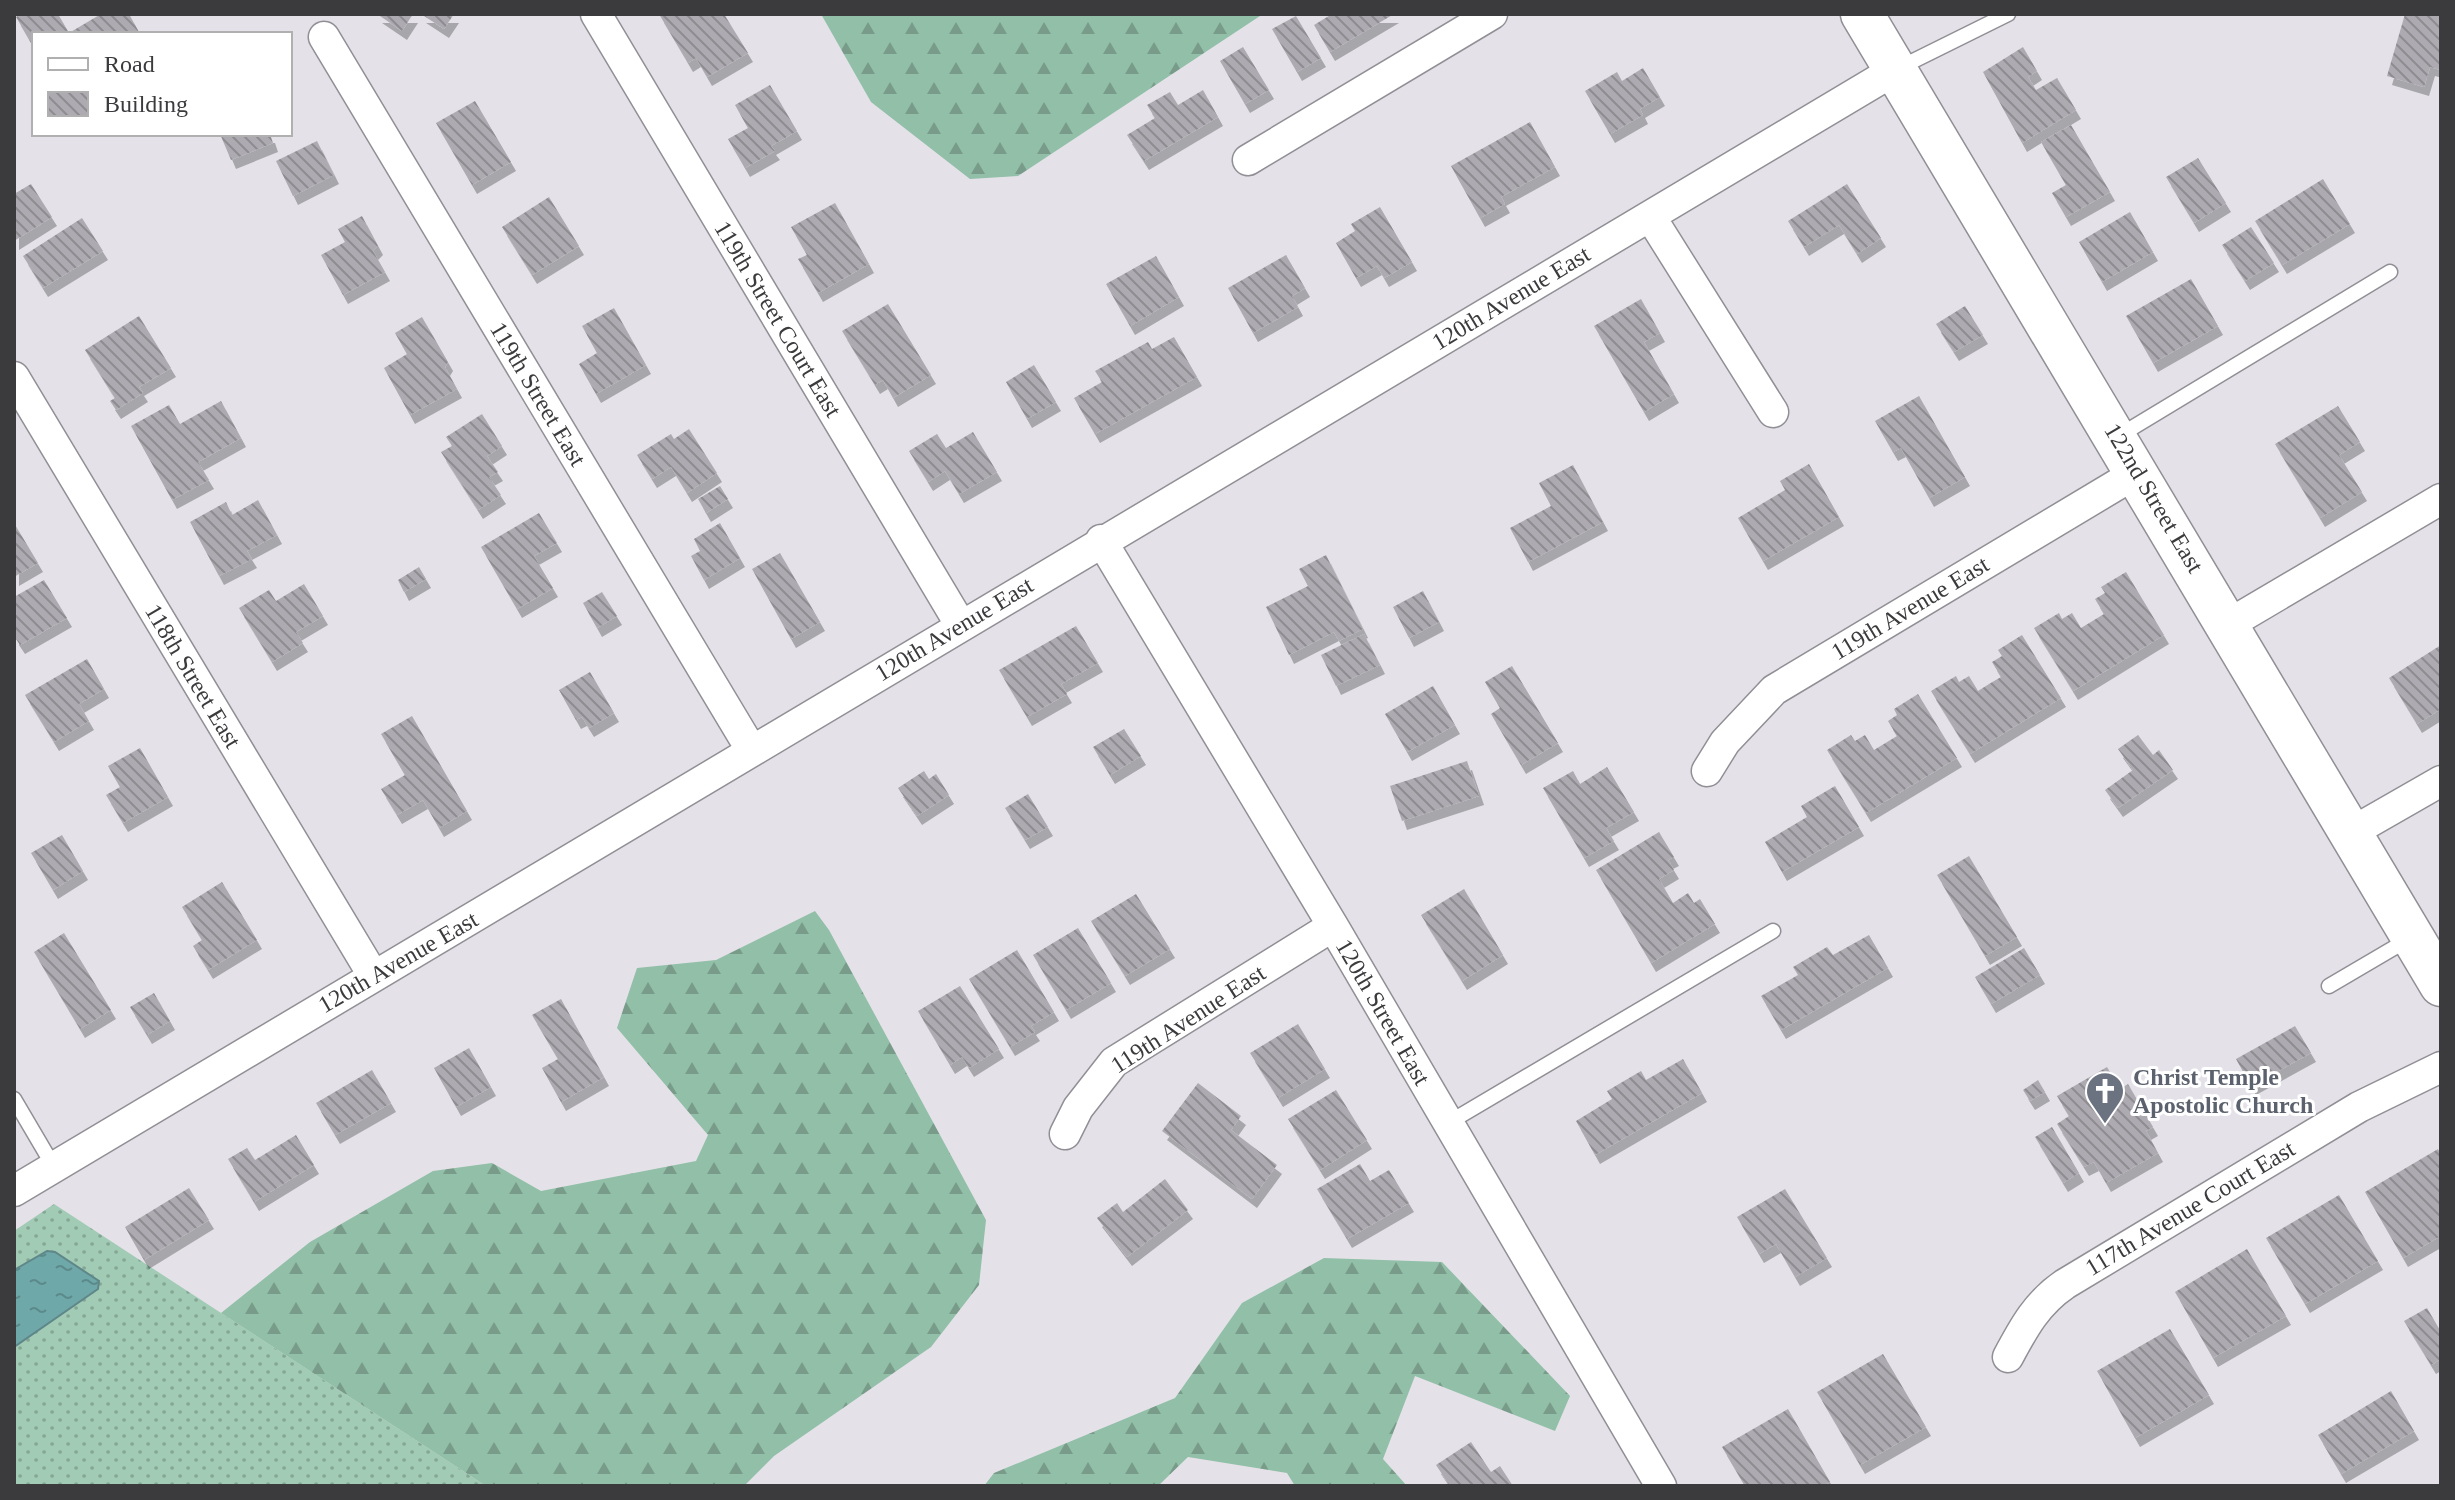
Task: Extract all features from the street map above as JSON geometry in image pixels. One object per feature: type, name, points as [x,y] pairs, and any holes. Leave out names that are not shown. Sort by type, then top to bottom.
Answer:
[{"type":"street","name":"119th Street Court East","points":[[596,14],[960,624]]},
{"type":"street","points":[[1248,160],[1492,14]]},
{"type":"street","name":"122nd Street East","points":[[1862,14],[2229,624],[2441,985]]},
{"type":"street","name":"119th Street East","points":[[324,37],[752,751]]},
{"type":"street","name":"120th Avenue East","points":[[14,1191],[373,975],[529,886],[960,624],[1895,70]]},
{"type":"street","points":[[1650,216],[1773,412]]},
{"type":"street","name":"118th Street East","points":[[17,389],[373,975]]},
{"type":"street","name":"119th Avenue East","points":[[1707,771],[1735,730],[1774,690],[2138,472]]},
{"type":"street","points":[[2229,624],[2441,499]]},
{"type":"street","name":"120th Street East","points":[[1101,540],[1333,926],[1661,1486]]},
{"type":"street","points":[[2352,832],[2441,781]]},
{"type":"street","name":"119th Avenue East","points":[[1065,1134],[1078,1108],[1114,1062],[1333,926]]},
{"type":"street","name":"117th Avenue Court East","points":[[2008,1357],[2029,1318],[2045,1297],[2359,1107],[2441,1067]]},
{"type":"lane","points":[[1895,70],[2008,14]]},
{"type":"lane","points":[[2117,437],[2390,272]]},
{"type":"lane","points":[[1448,1123],[1773,931]]},
{"type":"lane","points":[[2329,986],[2413,937]]},
{"type":"lane","points":[[14,1099],[54,1167]]},
{"type":"green space","points":[[821,14],[1263,14],[1018,176],[970,179],[871,102]]},
{"type":"green space","points":[[815,911],[829,930],[986,1220],[979,1285],[931,1347],[774,1456],[744,1486],[486,1486],[221,1313],[310,1242],[433,1171],[492,1163],[541,1191],[696,1161],[708,1135],[617,1028],[637,968],[716,960]]},
{"type":"green space","points":[[54,1204],[486,1486],[14,1486],[14,1231]]},
{"type":"green space","points":[[1324,1258],[1442,1262],[1570,1396],[1555,1431],[1415,1376],[1383,1459],[1407,1486],[1295,1486],[1287,1473],[1188,1457],[1158,1486],[984,1486],[994,1473],[1175,1398],[1242,1303]]},
{"type":"water","points":[[47,1251],[55,1252],[99,1281],[98,1289],[14,1347],[14,1270]]},
{"type":"building","points":[[21,14],[58,14],[68,32],[32,32],[32,45],[16,17]]},
{"type":"building","points":[[101,14],[129,14],[139,32],[71,32]]},
{"type":"building","points":[[377,14],[413,14],[402,31]]},
{"type":"building","points":[[421,14],[454,14],[444,29]]},
{"type":"building","points":[[659,14],[724,14],[748,53],[707,77],[696,58],[688,63]]},
{"type":"building","points":[[1332,14],[1394,14],[1330,52],[1314,25]]},
{"type":"building","points":[[2405,14],[2441,14],[2441,70],[2430,67],[2424,87],[2387,76]]},
{"type":"building","points":[[1296,16],[1321,58],[1297,72],[1272,29]]},
{"type":"building","points":[[1243,47],[1269,90],[1245,104],[1220,61]]},
{"type":"building","points":[[2023,47],[2037,71],[2028,77],[2036,90],[2057,78],[2076,110],[2022,143],[1983,72]]},
{"type":"building","points":[[1643,68],[1660,97],[1640,109],[1643,115],[1610,134],[1585,91],[1617,72],[1622,81]]},
{"type":"building","points":[[770,85],[797,131],[771,146],[775,151],[745,168],[728,139],[748,128],[735,105]]},
{"type":"building","points":[[1203,90],[1218,117],[1144,161],[1127,135],[1155,118],[1147,105],[1170,92],[1178,105]]},
{"type":"building","points":[[475,101],[511,162],[472,185],[436,123]]},
{"type":"building","points":[[1530,122],[1555,167],[1501,197],[1505,204],[1480,218],[1451,166]]},
{"type":"building","points":[[2071,125],[2110,192],[2066,217],[2052,193],[2066,185],[2041,142]]},
{"type":"building","points":[[221,136],[271,136],[273,143],[231,160]]},
{"type":"building","points":[[317,141],[334,175],[293,196],[276,161]]},
{"type":"building","points":[[2198,158],[2226,203],[2194,223],[2166,177]]},
{"type":"building","points":[[2323,179],[2350,224],[2282,265],[2255,221]]},
{"type":"building","points":[[31,184],[52,217],[14,241],[14,194]]},
{"type":"building","points":[[1847,184],[1881,238],[1857,254],[1839,225],[1804,247],[1788,221]]},
{"type":"building","points":[[549,197],[579,246],[532,275],[502,227]]},
{"type":"building","points":[[835,203],[869,264],[818,293],[798,259],[807,255],[791,227]]},
{"type":"building","points":[[1380,207],[1412,262],[1384,278],[1377,266],[1356,278],[1336,243],[1355,231],[1351,224]]},
{"type":"building","points":[[2130,212],[2153,252],[2102,282],[2079,242]]},
{"type":"building","points":[[362,216],[378,246],[373,251],[385,272],[343,295],[321,255],[345,242],[338,229]]},
{"type":"building","points":[[82,218],[103,251],[43,288],[23,256]]},
{"type":"building","points":[[2251,227],[2274,263],[2245,281],[2222,245]]},
{"type":"building","points":[[1286,255],[1305,288],[1292,296],[1298,307],[1253,333],[1228,288]]},
{"type":"building","points":[[1156,256],[1179,297],[1130,326],[1106,284]]},
{"type":"building","points":[[2191,279],[2218,326],[2153,363],[2126,316]]},
{"type":"building","points":[[1641,299],[1660,333],[1644,342],[1674,394],[1644,412],[1594,326]]},
{"type":"building","points":[[888,304],[931,375],[893,398],[883,380],[875,385],[842,331]]},
{"type":"building","points":[[1965,306],[1983,335],[1954,352],[1936,324]]},
{"type":"building","points":[[614,308],[646,365],[596,394],[579,364],[597,353],[582,326]]},
{"type":"building","points":[[139,316],[171,368],[139,387],[143,393],[116,410],[110,401],[115,398],[85,350]]},
{"type":"building","points":[[422,317],[448,362],[445,367],[457,389],[410,415],[384,368],[407,354],[395,333]]},
{"type":"building","points":[[1174,337],[1197,377],[1095,434],[1074,398],[1102,382],[1095,371],[1148,342],[1152,349]]},
{"type":"building","points":[[1034,365],[1056,402],[1027,419],[1006,382]]},
{"type":"building","points":[[1919,396],[1965,477],[1929,498],[1901,448],[1893,452],[1875,421]]},
{"type":"building","points":[[221,401],[241,438],[198,462],[209,480],[172,500],[131,426],[169,405],[180,424]]},
{"type":"building","points":[[2338,406],[2360,442],[2339,455],[2362,492],[2320,518],[2275,444]]},
{"type":"building","points":[[482,414],[502,446],[487,456],[498,472],[489,477],[501,495],[478,510],[441,452],[452,446],[446,437]]},
{"type":"building","points":[[689,429],[717,473],[687,493],[671,467],[652,479],[637,455],[671,434],[674,439]]},
{"type":"building","points":[[973,432],[997,472],[959,494],[945,471],[928,482],[909,451],[937,434],[946,448]]},
{"type":"building","points":[[1809,464],[1839,517],[1763,561],[1738,518],[1785,490],[1780,481]]},
{"type":"building","points":[[1573,465],[1603,522],[1528,562],[1510,528],[1551,506],[1539,483]]},
{"type":"building","points":[[720,486],[728,499],[706,513],[698,499]]},
{"type":"building","points":[[258,500],[277,535],[247,551],[252,559],[219,576],[190,522],[226,502],[232,515]]},
{"type":"building","points":[[539,513],[557,543],[534,556],[553,588],[517,609],[481,547]]},
{"type":"building","points":[[14,523],[38,563],[14,577]]},
{"type":"building","points":[[720,523],[740,558],[704,580],[691,556],[700,551],[694,539]]},
{"type":"building","points":[[780,553],[820,622],[791,639],[752,569]]},
{"type":"building","points":[[1326,555],[1363,629],[1339,641],[1334,632],[1289,655],[1266,607],[1308,586],[1299,569]]},
{"type":"building","points":[[419,567],[426,579],[404,592],[398,580]]},
{"type":"building","points":[[2126,572],[2164,635],[2073,691],[2034,628],[2059,613],[2062,619],[2072,613],[2081,628],[2104,614],[2095,599],[2105,593],[2101,587]]},
{"type":"building","points":[[44,580],[67,618],[20,645],[14,636],[14,597]]},
{"type":"building","points":[[304,584],[323,616],[296,632],[303,643],[272,662],[239,608],[269,590],[276,601]]},
{"type":"building","points":[[1423,591],[1439,622],[1409,638],[1393,607]]},
{"type":"building","points":[[602,592],[617,616],[597,628],[583,603]]},
{"type":"building","points":[[1076,626],[1098,663],[1061,684],[1067,694],[1027,717],[999,670]]},
{"type":"building","points":[[1364,634],[1380,665],[1336,686],[1321,655]]},
{"type":"building","points":[[2022,635],[2061,698],[1970,754],[1931,691],[1956,676],[1959,682],[1969,676],[1978,691],[2001,677],[1992,662],[2002,656],[1998,650]]},
{"type":"building","points":[[2441,645],[2441,709],[2417,724],[2389,678]]},
{"type":"building","points":[[87,659],[104,689],[79,704],[89,721],[54,742],[25,695]]},
{"type":"building","points":[[1512,666],[1558,743],[1521,765],[1491,714],[1500,708],[1485,682]]},
{"type":"building","points":[[590,672],[614,713],[589,728],[582,717],[576,720],[559,690]]},
{"type":"building","points":[[1433,686],[1455,725],[1407,752],[1385,714]]},
{"type":"building","points":[[1918,694],[1957,758],[1866,813],[1827,750],[1851,735],[1855,741],[1865,735],[1874,750],[1897,736],[1888,721],[1897,715],[1894,709]]},
{"type":"building","points":[[412,716],[467,811],[439,828],[423,800],[397,815],[381,789],[405,775],[381,734]]},
{"type":"building","points":[[1124,729],[1141,756],[1110,775],[1093,747]]},
{"type":"building","points":[[2138,735],[2153,755],[2159,750],[2173,770],[2118,808],[2105,790],[2133,770],[2118,749]]},
{"type":"building","points":[[140,748],[168,797],[123,823],[106,795],[120,787],[108,766]]},
{"type":"building","points":[[1467,761],[1479,796],[1402,821],[1390,786]]},
{"type":"building","points":[[1607,767],[1634,812],[1606,828],[1614,841],[1584,858],[1543,788],[1573,771],[1580,784]]},
{"type":"building","points":[[924,771],[929,779],[936,774],[949,795],[917,816],[898,788]]},
{"type":"building","points":[[1835,786],[1859,827],[1782,872],[1765,842],[1807,817],[1801,806]]},
{"type":"building","points":[[1028,794],[1048,827],[1025,840],[1005,808]]},
{"type":"building","points":[[1659,832],[1674,857],[1668,860],[1674,870],[1659,879],[1673,903],[1688,893],[1694,903],[1700,899],[1715,924],[1651,963],[1596,870]]},
{"type":"building","points":[[62,835],[83,871],[53,890],[31,853]]},
{"type":"building","points":[[1969,856],[2017,937],[1985,956],[1937,875]]},
{"type":"building","points":[[222,882],[257,940],[208,970],[193,946],[202,940],[182,907]]},
{"type":"building","points":[[1464,889],[1503,955],[1462,981],[1421,915]]},
{"type":"building","points":[[1136,894],[1170,949],[1125,976],[1091,921]]},
{"type":"building","points":[[1078,928],[1111,983],[1066,1010],[1033,955]]},
{"type":"building","points":[[64,933],[111,1010],[80,1029],[34,952]]},
{"type":"building","points":[[1869,935],[1888,968],[1781,1030],[1761,996],[1798,975],[1793,967],[1827,947],[1833,955]]},
{"type":"building","points":[[2024,948],[2040,975],[1991,1004],[1975,977]]},
{"type":"building","points":[[1017,950],[1054,1012],[1031,1026],[1035,1032],[1010,1047],[969,979]]},
{"type":"building","points":[[960,986],[999,1049],[969,1068],[962,1057],[950,1065],[918,1011]]},
{"type":"building","points":[[154,993],[170,1021],[147,1035],[130,1007]]},
{"type":"building","points":[[561,999],[604,1077],[561,1102],[542,1068],[558,1059],[532,1015]]},
{"type":"building","points":[[1298,1024],[1325,1069],[1278,1098],[1250,1053]]},
{"type":"building","points":[[2295,1026],[2311,1053],[2251,1086],[2236,1059]]},
{"type":"building","points":[[469,1048],[491,1087],[456,1107],[434,1068]]},
{"type":"building","points":[[1683,1059],[1702,1093],[1595,1155],[1576,1121],[1612,1099],[1607,1091],[1641,1071],[1646,1080]]},
{"type":"building","name":"Christ Temple Apostolic Church","points":[[2107,1067],[2120,1089],[2128,1084],[2153,1127],[2146,1131],[2158,1153],[2106,1183],[2094,1162],[2084,1167],[2057,1124],[2069,1116],[2057,1096]]},
{"type":"building","points":[[372,1070],[391,1103],[335,1135],[316,1103]]},
{"type":"building","points":[[2038,1080],[2045,1092],[2030,1101],[2023,1090]]},
{"type":"building","points":[[1198,1083],[1241,1116],[1231,1130],[1277,1165],[1252,1199],[1162,1131]]},
{"type":"building","points":[[1336,1090],[1367,1140],[1320,1170],[1288,1119]]},
{"type":"building","points":[[2052,1127],[2079,1173],[2063,1183],[2035,1137]]},
{"type":"building","points":[[296,1135],[314,1165],[254,1202],[228,1159],[247,1148],[255,1160]]},
{"type":"building","points":[[2438,1149],[2441,1155],[2441,1236],[2403,1258],[2365,1192]]},
{"type":"building","points":[[1360,1164],[1370,1181],[1389,1170],[1409,1203],[1347,1239],[1317,1189]]},
{"type":"building","points":[[1165,1179],[1188,1210],[1127,1257],[1097,1218],[1117,1203],[1123,1212]]},
{"type":"building","points":[[189,1188],[209,1220],[144,1260],[125,1227]]},
{"type":"building","points":[[1785,1189],[1827,1258],[1795,1277],[1776,1244],[1759,1254],[1737,1217]]},
{"type":"building","points":[[2339,1195],[2378,1261],[2305,1304],[2266,1238]]},
{"type":"building","points":[[2247,1249],[2286,1316],[2213,1358],[2175,1292]]},
{"type":"building","points":[[2427,1308],[2441,1332],[2441,1359],[2431,1365],[2404,1321]]},
{"type":"building","points":[[2170,1329],[2209,1395],[2135,1438],[2097,1371]]},
{"type":"building","points":[[1883,1354],[1926,1427],[1860,1465],[1817,1392]]},
{"type":"building","points":[[2391,1391],[2414,1431],[2341,1474],[2318,1435]]},
{"type":"building","points":[[1788,1409],[1830,1482],[1823,1486],[1745,1486],[1722,1447]]},
{"type":"building","points":[[1471,1442],[1491,1472],[1500,1466],[1513,1486],[1450,1486],[1436,1465]]},
{"type":"place","name":"Christ Temple Apostolic Church","points":[[2105,1125]]}]
